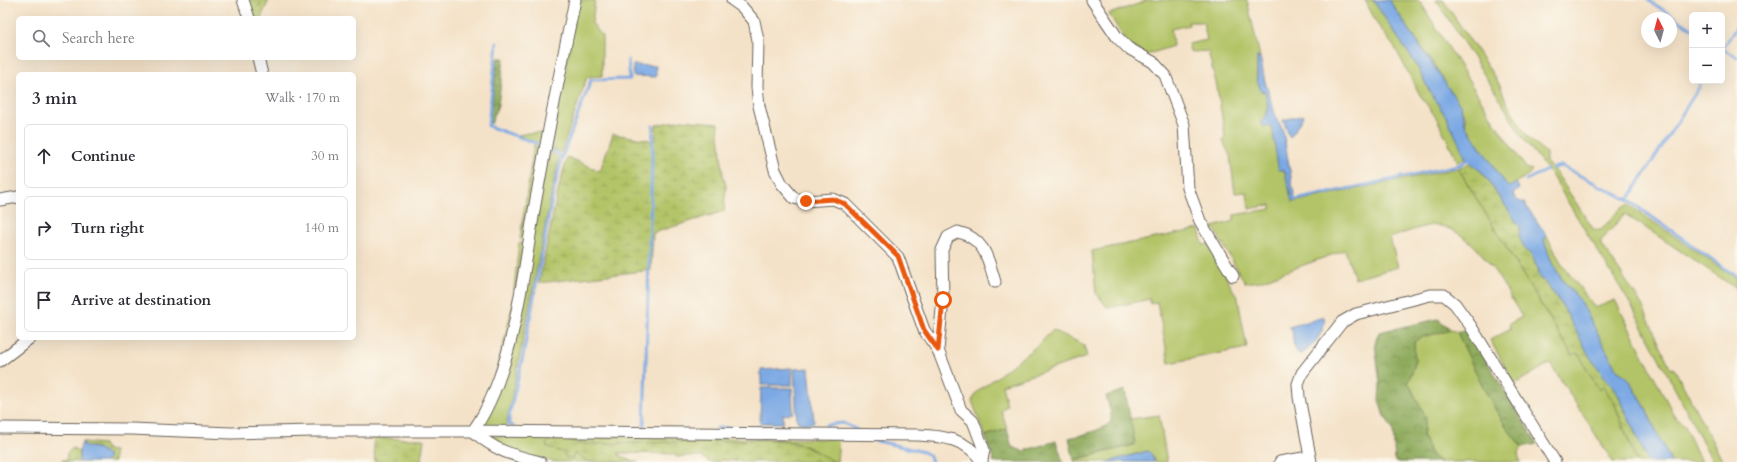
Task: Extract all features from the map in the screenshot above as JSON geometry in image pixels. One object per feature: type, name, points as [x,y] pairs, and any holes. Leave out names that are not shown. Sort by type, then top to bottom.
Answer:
[{"type":"street","points":[[244,0],[248,16]]},
{"type":"street","points":[[473,431],[485,414],[501,372],[512,333],[546,143],[575,0]]},
{"type":"street","points":[[732,0],[742,7],[754,21],[758,40],[757,79],[759,106],[775,170],[782,184],[794,198],[806,201],[833,199],[845,204],[898,256],[924,330],[938,350],[961,410],[974,421],[984,450],[982,461]]},
{"type":"street","points":[[1092,0],[1117,37],[1128,48],[1153,62],[1165,74],[1184,125],[1188,188],[1200,220],[1233,276]]},
{"type":"street","points":[[258,60],[262,72]]},
{"type":"street","points":[[0,200],[16,197]]},
{"type":"street","points":[[938,350],[943,300],[942,250],[948,238],[958,232],[969,235],[981,245],[988,259],[994,282]]},
{"type":"street","points":[[1280,462],[1310,459],[1298,384],[1302,373],[1342,322],[1356,314],[1430,295],[1444,295],[1455,304],[1470,325],[1555,462]]},
{"type":"street","points":[[0,361],[27,340]]},
{"type":"street","points":[[0,428],[131,429],[231,433],[314,431],[473,431],[918,435],[942,436],[957,441],[969,447],[982,461]]},
{"type":"street","points":[[473,431],[487,444],[511,455],[540,462]]},
{"type":"green space","points":[[246,0],[269,0],[262,16],[251,16]]},
{"type":"green space","points":[[578,0],[595,0],[592,23],[602,36],[602,76],[587,77],[561,153],[550,147]]},
{"type":"green space","points":[[1144,0],[1247,0],[1260,57],[1257,57],[1257,80],[1265,92],[1268,104],[1263,126],[1272,126],[1293,202],[1458,168],[1572,355],[1578,352],[1599,389],[1603,386],[1614,402],[1637,462],[1613,462],[1550,363],[1515,384],[1490,340],[1511,329],[1509,324],[1522,317],[1488,262],[1465,238],[1452,230],[1434,225],[1390,238],[1398,267],[1355,279],[1345,250],[1260,281],[1245,283],[1213,227],[1234,221],[1234,215],[1271,209],[1271,205],[1249,209],[1247,192],[1235,193],[1230,156],[1223,141],[1225,136],[1217,87],[1208,51],[1190,52],[1188,44],[1207,40],[1203,22],[1188,22],[1189,25],[1171,29],[1173,46],[1146,55],[1127,43],[1109,14],[1144,2]]},
{"type":"green space","points":[[1365,0],[1373,0],[1417,66],[1430,92],[1447,118],[1466,157],[1458,162],[1437,119],[1420,95],[1395,48],[1377,24]]},
{"type":"green space","points":[[1389,0],[1418,0],[1421,3],[1497,126],[1526,168],[1532,170],[1529,174],[1510,187],[1505,183],[1466,126],[1465,116],[1435,66]]},
{"type":"green space","points":[[1436,0],[1443,0],[1500,85],[1506,101],[1529,139],[1546,153],[1546,162],[1557,174],[1594,230],[1601,230],[1622,207],[1629,205],[1737,279],[1737,289],[1625,214],[1600,242],[1642,305],[1670,367],[1674,368],[1723,462],[1713,462],[1634,310],[1550,173],[1522,137],[1496,93]]},
{"type":"green space","points":[[498,58],[504,58],[498,105],[491,124],[489,121]]},
{"type":"green space","points":[[681,120],[718,123],[723,175],[726,186],[724,211],[653,233],[651,270],[539,283],[557,195],[567,157],[600,171],[613,134],[655,141],[656,125]]},
{"type":"green space","points":[[542,133],[540,144],[518,135]]},
{"type":"green space","points":[[534,145],[541,148],[525,240],[520,239]]},
{"type":"green space","points":[[549,152],[559,158],[506,427],[487,428],[485,422]]},
{"type":"green space","points":[[1470,163],[1483,173],[1520,227],[1522,242],[1534,259],[1539,271],[1537,272],[1562,305],[1619,396],[1648,462],[1637,462],[1614,402],[1603,387],[1599,390],[1578,353],[1572,355],[1458,168]]},
{"type":"green space","points":[[1199,229],[1203,245],[1211,244],[1215,257],[1238,299],[1247,348],[1169,363],[1157,302],[1150,304],[1150,299],[1108,308],[1096,293],[1092,251]]},
{"type":"green space","points":[[1547,236],[1561,263],[1595,308],[1615,300],[1676,419],[1684,424],[1701,462],[1671,462],[1643,403],[1630,381],[1615,367],[1605,348],[1552,263],[1544,240]]},
{"type":"green space","points":[[519,243],[525,243],[516,288],[514,289]]},
{"type":"green space","points":[[1438,319],[1452,330],[1421,337],[1414,342],[1415,364],[1408,382],[1426,418],[1423,436],[1431,455],[1440,462],[1395,462],[1393,430],[1383,413],[1379,400],[1380,384],[1375,343],[1379,332]]},
{"type":"green space","points":[[1467,329],[1537,444],[1522,447],[1502,420],[1478,377],[1457,332]]},
{"type":"green space","points":[[1053,330],[1084,345],[1087,357],[1002,385],[1007,406],[1001,410],[1007,429],[985,436],[972,401],[977,392],[1038,345]]},
{"type":"green space","points":[[1452,330],[1457,332],[1478,377],[1502,420],[1522,447],[1518,453],[1520,462],[1440,462],[1431,455],[1423,436],[1426,418],[1408,382],[1415,364],[1414,342],[1421,337]]},
{"type":"green space","points":[[1125,390],[1135,444],[1074,460],[1069,438],[1093,432],[1109,423],[1111,420],[1111,414],[1106,396]]},
{"type":"green space","points":[[1159,415],[1167,462],[1154,462],[1152,455],[1148,451],[1106,462],[1075,462],[1074,460],[1135,445],[1130,419]]},
{"type":"green space","points":[[1007,429],[1012,447],[1023,451],[1056,441],[1063,462],[994,462],[985,436]]},
{"type":"green space","points":[[492,436],[839,439],[837,462],[826,458],[810,448],[794,442],[776,440],[580,444],[566,439],[574,452],[590,462],[554,462],[513,452],[491,439]]},
{"type":"green space","points":[[373,438],[424,439],[421,462],[375,462]]},
{"type":"green space","points":[[566,439],[580,444],[777,440],[802,445],[835,462],[745,462],[721,460],[720,462],[709,462],[702,457],[676,457],[676,454],[618,453],[624,458],[638,462],[590,462],[574,453],[573,458],[566,458],[564,453],[546,446],[548,441]]},
{"type":"green space","points":[[84,442],[104,444],[107,450],[114,451],[114,462],[105,462],[109,458],[95,447],[83,445]]},
{"type":"green space","points":[[73,448],[79,452],[79,462],[62,462],[62,460],[67,460],[67,453]]},
{"type":"water","points":[[1373,0],[1389,0],[1460,105],[1466,126],[1505,183],[1510,187],[1516,183],[1519,189],[1513,194],[1517,200],[1525,204],[1547,236],[1544,240],[1552,263],[1563,281],[1580,300],[1615,367],[1630,381],[1643,403],[1671,462],[1648,462],[1619,396],[1590,357],[1562,305],[1544,280],[1541,280],[1537,272],[1539,271],[1531,254],[1525,250],[1519,236],[1520,227],[1483,173],[1467,160],[1447,118],[1430,92],[1417,66]]},
{"type":"water","points":[[1257,57],[1260,57],[1265,82],[1275,114],[1283,131],[1295,200],[1292,202],[1285,172],[1283,170],[1279,170],[1278,167],[1272,126],[1263,126],[1262,121],[1266,116],[1268,108],[1265,92],[1261,91],[1257,80]]},
{"type":"water","points":[[633,65],[656,66],[656,77],[633,76]]},
{"type":"water","points":[[1304,115],[1290,138],[1283,120]]},
{"type":"water","points":[[1324,317],[1321,333],[1314,344],[1305,352],[1300,354],[1297,352],[1294,346],[1292,329],[1289,327]]},
{"type":"water","points":[[792,368],[792,385],[761,385],[761,370]]},
{"type":"water","points":[[809,368],[814,422],[812,424],[799,423],[797,421],[794,369]]},
{"type":"water","points":[[761,388],[792,388],[793,413],[783,415],[783,423],[760,423]]},
{"type":"water","points":[[82,442],[84,442],[83,445],[87,447],[101,450],[107,454],[109,458],[105,462],[79,462],[79,452]]},
{"type":"water","points":[[1148,451],[1152,455],[1154,462],[1106,462]]},
{"type":"waterway","points":[[1648,0],[1689,27]]},
{"type":"waterway","points":[[1723,48],[1737,26]]},
{"type":"waterway","points":[[497,43],[488,126],[538,144]]},
{"type":"waterway","points":[[1725,51],[1737,57]]},
{"type":"waterway","points":[[513,426],[509,425],[509,416],[522,361],[553,194],[562,157],[591,80],[630,79],[628,60]]},
{"type":"waterway","points":[[1628,200],[1701,84]]},
{"type":"waterway","points":[[644,427],[653,126]]},
{"type":"waterway","points":[[551,150],[562,157]]},
{"type":"waterway","points":[[1295,200],[1459,165],[1467,160]]},
{"type":"waterway","points":[[1553,168],[1561,166],[1628,200],[1737,277]]},
{"type":"waterway","points":[[1526,180],[1547,170]]},
{"type":"waterway","points":[[826,425],[843,423],[857,430]]},
{"type":"waterway","points":[[717,428],[815,428]]},
{"type":"waterway","points":[[869,439],[924,452],[929,455],[932,462]]},
{"type":"route","points":[[806,201],[833,199],[845,204],[898,256],[911,298],[924,330],[938,350],[943,300]]}]
